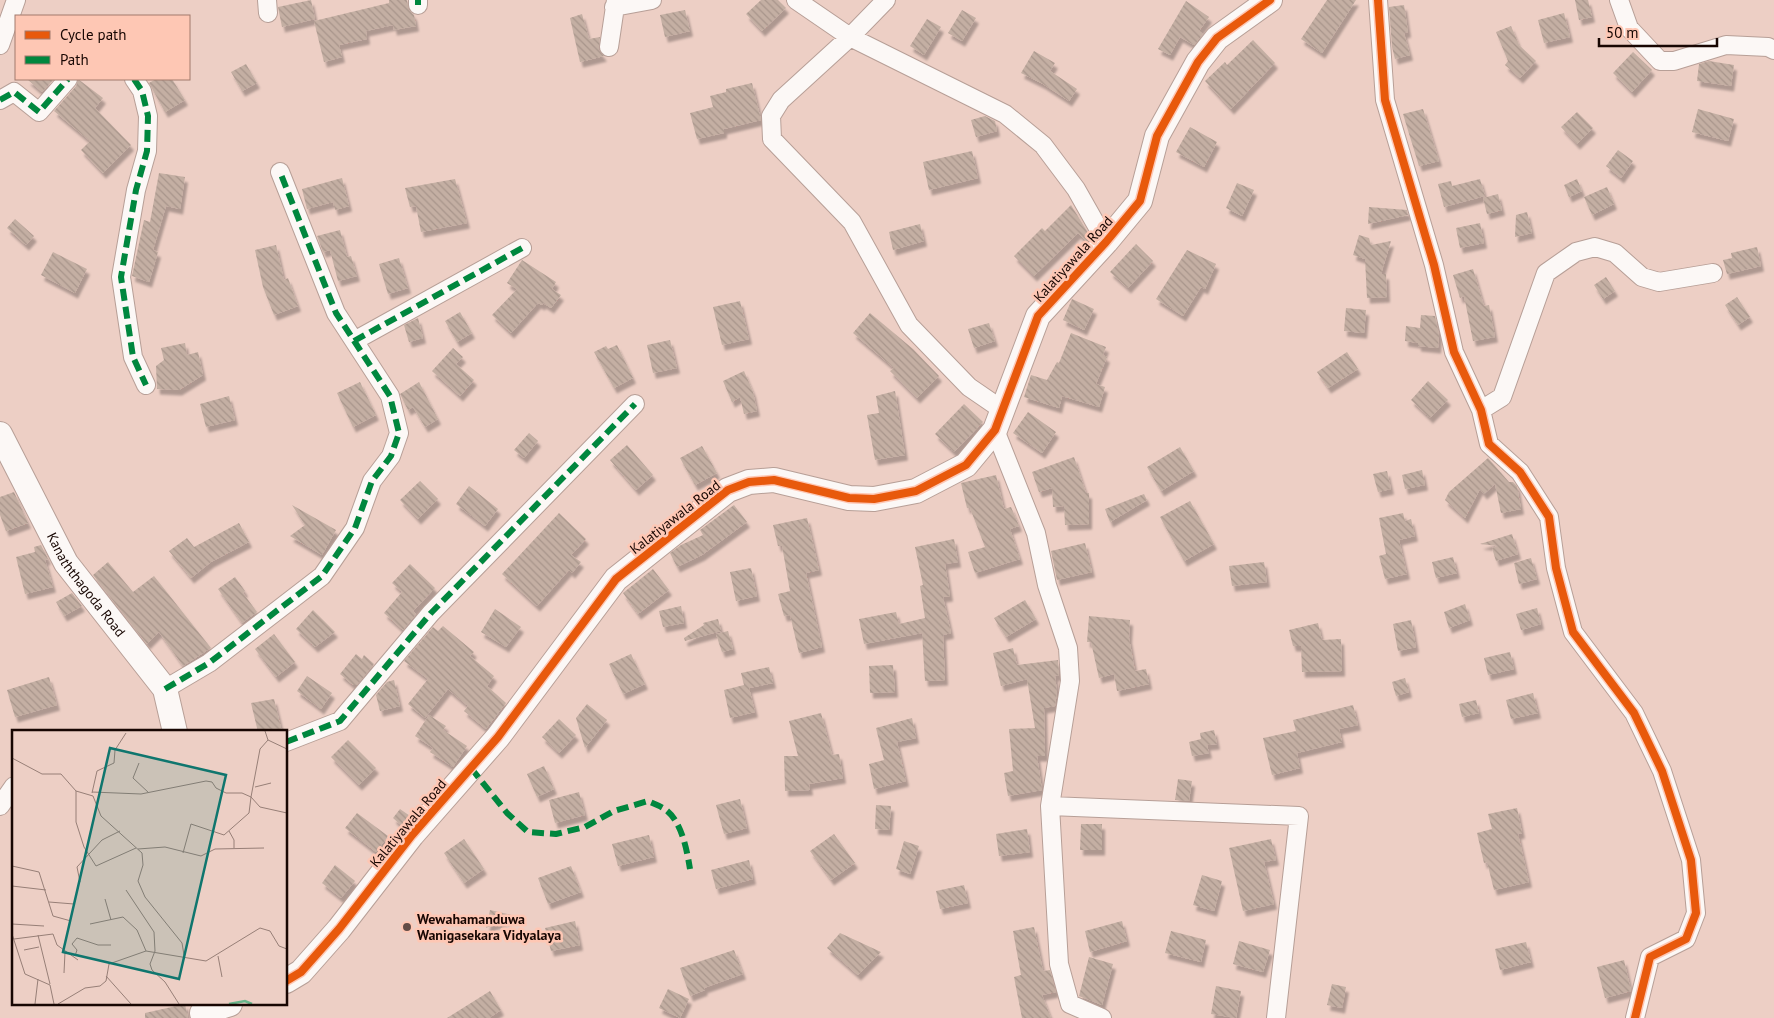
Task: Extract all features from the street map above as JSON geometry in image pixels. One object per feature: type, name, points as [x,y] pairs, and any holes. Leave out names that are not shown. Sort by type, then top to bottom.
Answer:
[{"type":"street","points":[[0,45],[3,23],[16,0]]},
{"type":"street","points":[[609,47],[615,4],[652,0]]},
{"type":"street","points":[[796,0],[850,37],[1005,114],[1043,145],[1076,189],[1106,242]]},
{"type":"street","points":[[886,0],[850,37],[781,100],[771,116],[772,139],[852,222],[910,325],[970,387],[999,421],[1036,533],[1047,585],[1068,648],[1070,681],[1050,806],[1059,964],[1070,1004],[1102,1018]]},
{"type":"street","name":"Kalatiyawala Road","points":[[288,981],[301,972],[339,929],[412,835],[498,737],[616,579],[728,490],[749,482],[774,480],[850,498],[874,499],[916,491],[966,465],[999,421],[1038,316],[1106,242],[1140,201],[1157,136],[1198,62],[1217,38],[1270,0]]},
{"type":"street","points":[[1378,0],[1385,100],[1434,265],[1454,352],[1482,410],[1490,444],[1520,472],[1549,518],[1556,568],[1573,632],[1634,713],[1662,771],[1691,860],[1696,913],[1686,939],[1650,957],[1635,1018]]},
{"type":"street","points":[[1619,0],[1629,28],[1660,61],[1674,61],[1726,44],[1768,47],[1774,50]]},
{"type":"street","points":[[0,100],[14,92],[39,112],[67,80]]},
{"type":"street","points":[[135,80],[142,91],[148,116],[147,151],[136,190],[121,277],[133,357],[146,385]]},
{"type":"street","points":[[165,689],[208,663],[322,576],[355,528],[372,482],[391,456],[399,433],[390,396],[336,313],[280,172]]},
{"type":"street","points":[[1482,410],[1502,397],[1546,273],[1576,252],[1595,247],[1615,253],[1642,277],[1659,282],[1713,273]]},
{"type":"street","points":[[354,340],[522,248]]},
{"type":"street","points":[[288,741],[340,721],[431,613],[635,404]]},
{"type":"street","name":"Kanaththagoda Road","points":[[0,434],[66,563],[165,689],[175,730]]},
{"type":"street","points":[[0,806],[12,789]]},
{"type":"street","points":[[1050,806],[1299,816],[1276,1018]]},
{"type":"street","points":[[202,1012],[223,1006]]},
{"type":"building","points":[[311,0],[315,19],[282,27],[278,7]]},
{"type":"building","points":[[389,0],[407,0],[409,10],[414,15],[416,26],[394,30],[393,25],[366,31],[367,39],[339,45],[342,57],[324,62],[314,21],[389,3]]},
{"type":"building","points":[[761,0],[778,0],[786,8],[762,31],[746,14]]},
{"type":"building","points":[[1327,0],[1356,0],[1322,53],[1301,39]]},
{"type":"building","points":[[1575,0],[1588,0],[1592,17],[1579,20]]},
{"type":"building","points":[[1186,1],[1209,17],[1199,31],[1203,34],[1194,45],[1180,37],[1170,55],[1158,49]]},
{"type":"building","points":[[1404,5],[1408,32],[1404,33],[1410,55],[1395,59],[1392,47],[1389,7]]},
{"type":"building","points":[[685,10],[690,31],[665,37],[660,15]]},
{"type":"building","points":[[962,10],[976,18],[962,41],[948,33]]},
{"type":"building","points":[[1564,13],[1570,37],[1544,43],[1538,20]]},
{"type":"building","points":[[582,14],[589,39],[600,37],[599,50],[604,56],[580,62],[570,18]]},
{"type":"building","points":[[927,19],[941,27],[924,55],[910,46]]},
{"type":"building","points":[[1511,26],[1519,45],[1536,61],[1520,78],[1505,65],[1508,61],[1496,32]]},
{"type":"building","points":[[1253,40],[1275,63],[1231,109],[1205,81],[1225,62],[1227,65]]},
{"type":"building","points":[[1034,51],[1055,63],[1050,71],[1077,89],[1069,101],[1043,84],[1021,73]]},
{"type":"building","points":[[1633,52],[1652,70],[1632,92],[1613,73]]},
{"type":"building","points":[[1709,61],[1734,65],[1731,86],[1697,81],[1699,64]]},
{"type":"building","points":[[246,64],[257,83],[242,91],[231,72]]},
{"type":"building","points":[[28,80],[53,80],[42,92]]},
{"type":"building","points":[[79,80],[103,98],[95,108],[131,145],[103,173],[81,150],[90,141],[54,111]]},
{"type":"building","points":[[154,80],[173,80],[185,100],[165,112],[149,83]]},
{"type":"building","points":[[752,83],[761,120],[724,129],[724,133],[697,139],[690,113],[713,107],[710,96],[726,92],[726,89]]},
{"type":"building","points":[[1423,109],[1439,161],[1419,166],[1403,114]]},
{"type":"building","points":[[1698,109],[1734,119],[1728,141],[1692,132]]},
{"type":"building","points":[[1577,112],[1593,128],[1577,144],[1561,127]]},
{"type":"building","points":[[985,116],[995,121],[997,131],[976,137],[971,120]]},
{"type":"building","points":[[1190,127],[1217,142],[1204,167],[1176,152]]},
{"type":"building","points":[[1618,150],[1633,161],[1621,178],[1606,166]]},
{"type":"building","points":[[972,151],[978,178],[929,190],[923,162]]},
{"type":"building","points":[[159,173],[185,177],[180,209],[166,206],[153,250],[158,252],[149,282],[132,276],[144,220],[150,222]]},
{"type":"building","points":[[342,178],[349,206],[335,210],[333,202],[307,209],[302,189]]},
{"type":"building","points":[[455,179],[467,223],[421,232],[416,206],[410,207],[405,188]]},
{"type":"building","points":[[1480,179],[1485,196],[1444,207],[1438,184],[1451,181],[1452,186]]},
{"type":"building","points":[[1577,179],[1582,191],[1569,197],[1564,185]]},
{"type":"building","points":[[1237,183],[1254,190],[1242,216],[1226,208]]},
{"type":"building","points":[[1607,187],[1614,204],[1592,215],[1584,197]]},
{"type":"building","points":[[1498,194],[1502,210],[1487,214],[1483,198]]},
{"type":"building","points":[[1071,205],[1091,238],[1087,242],[1078,233],[1034,276],[1014,256],[1042,228],[1045,231]]},
{"type":"building","points":[[1369,207],[1407,210],[1408,215],[1368,224]]},
{"type":"building","points":[[1527,212],[1532,233],[1515,237],[1516,215]]},
{"type":"building","points":[[15,219],[34,236],[26,245],[7,228]]},
{"type":"building","points":[[1480,223],[1484,243],[1460,248],[1456,228]]},
{"type":"building","points":[[920,224],[924,241],[893,250],[889,232]]},
{"type":"building","points":[[340,230],[347,257],[351,256],[357,276],[338,281],[330,250],[323,252],[317,236]]},
{"type":"building","points":[[1359,235],[1369,238],[1371,245],[1391,241],[1381,274],[1386,274],[1387,297],[1367,298],[1365,259],[1353,255]]},
{"type":"building","points":[[1136,244],[1153,261],[1128,288],[1110,272]]},
{"type":"building","points":[[276,245],[284,280],[288,278],[298,306],[274,315],[263,287],[255,250]]},
{"type":"building","points":[[1757,247],[1761,266],[1727,274],[1723,260],[1732,258],[1731,253]]},
{"type":"building","points":[[1187,250],[1216,264],[1205,289],[1201,287],[1183,316],[1156,299]]},
{"type":"building","points":[[53,252],[87,269],[75,293],[41,275]]},
{"type":"building","points":[[399,258],[408,288],[388,294],[379,264]]},
{"type":"building","points":[[522,260],[556,282],[552,289],[561,295],[551,308],[543,303],[542,305],[538,303],[511,333],[492,315],[517,289],[507,283]]},
{"type":"building","points":[[1473,269],[1484,306],[1489,305],[1495,337],[1473,341],[1464,296],[1460,298],[1453,275]]},
{"type":"building","points":[[1606,277],[1615,291],[1603,299],[1594,285]]},
{"type":"building","points":[[1737,297],[1750,317],[1738,325],[1725,305]]},
{"type":"building","points":[[1072,299],[1094,309],[1084,330],[1063,320]]},
{"type":"building","points":[[740,301],[749,339],[722,345],[713,307]]},
{"type":"building","points":[[1346,308],[1366,310],[1364,333],[1344,331]]},
{"type":"building","points":[[460,312],[472,333],[457,342],[445,321]]},
{"type":"building","points":[[870,313],[913,349],[939,376],[917,398],[890,371],[894,368],[853,333]]},
{"type":"building","points":[[1421,315],[1435,316],[1439,335],[1438,348],[1418,346],[1418,343],[1405,341],[1406,326],[1420,328]]},
{"type":"building","points":[[418,318],[423,338],[409,342],[404,325]]},
{"type":"building","points":[[989,323],[995,341],[974,348],[968,329]]},
{"type":"building","points":[[1071,333],[1106,347],[1103,355],[1107,357],[1096,384],[1105,387],[1099,407],[1062,396],[1059,408],[1024,397],[1031,375],[1047,380],[1057,362],[1059,363]]},
{"type":"building","points":[[670,340],[677,368],[653,373],[647,345]]},
{"type":"building","points":[[185,343],[187,355],[198,352],[203,375],[179,390],[157,389],[156,366],[164,360],[161,348]]},
{"type":"building","points":[[617,345],[633,378],[614,388],[594,352],[606,346],[608,349]]},
{"type":"building","points":[[453,348],[463,357],[456,364],[474,380],[460,396],[432,371]]},
{"type":"building","points":[[1347,352],[1358,369],[1328,388],[1317,372]]},
{"type":"building","points":[[744,371],[753,392],[757,411],[744,414],[740,397],[732,402],[723,381]]},
{"type":"building","points":[[1428,381],[1448,400],[1430,418],[1411,400]]},
{"type":"building","points":[[360,382],[376,415],[353,427],[337,393]]},
{"type":"building","points":[[419,382],[438,419],[425,427],[413,407],[408,410],[400,394]]},
{"type":"building","points":[[895,391],[905,455],[875,460],[867,415],[879,413],[876,396]]},
{"type":"building","points":[[229,396],[235,420],[206,427],[200,404]]},
{"type":"building","points":[[964,404],[983,422],[954,452],[935,434]]},
{"type":"building","points":[[1028,412],[1056,432],[1042,453],[1013,433]]},
{"type":"building","points":[[529,433],[538,441],[524,458],[514,450]]},
{"type":"building","points":[[627,445],[653,475],[636,490],[610,460]]},
{"type":"building","points":[[702,446],[717,473],[695,485],[680,458]]},
{"type":"building","points":[[1180,447],[1194,471],[1161,491],[1147,467]]},
{"type":"building","points":[[1074,457],[1086,493],[1089,493],[1089,524],[1065,525],[1064,506],[1053,507],[1052,488],[1039,492],[1032,472]]},
{"type":"building","points":[[1488,458],[1509,482],[1513,482],[1517,486],[1521,509],[1501,513],[1495,484],[1484,494],[1480,489],[1465,518],[1445,500],[1449,492]]},
{"type":"building","points":[[1422,470],[1425,485],[1405,489],[1402,475]]},
{"type":"building","points":[[1387,471],[1391,489],[1378,492],[1373,474]]},
{"type":"building","points":[[996,475],[1004,509],[1011,507],[1019,526],[1010,529],[1020,559],[975,573],[968,552],[985,547],[970,508],[967,508],[961,483]]},
{"type":"building","points":[[420,481],[438,499],[418,519],[400,500]]},
{"type":"building","points":[[469,486],[498,509],[485,526],[456,504]]},
{"type":"building","points":[[14,492],[28,523],[6,531],[0,515],[0,497]]},
{"type":"building","points":[[1144,494],[1147,500],[1110,522],[1105,509]]},
{"type":"building","points":[[1190,501],[1214,544],[1184,561],[1160,517]]},
{"type":"building","points":[[292,505],[336,530],[322,555],[290,536],[305,525]]},
{"type":"building","points":[[734,505],[747,522],[702,555],[677,567],[670,553],[681,545],[703,535],[700,530]]},
{"type":"building","points":[[559,513],[586,539],[571,555],[581,562],[572,573],[569,570],[537,606],[502,574]]},
{"type":"building","points":[[1403,513],[1405,521],[1411,519],[1415,536],[1399,540],[1407,574],[1385,579],[1379,556],[1386,554],[1379,518]]},
{"type":"building","points":[[807,518],[819,570],[806,573],[822,647],[799,653],[790,615],[784,616],[778,594],[790,591],[782,546],[778,546],[773,525]]},
{"type":"building","points":[[239,523],[249,542],[211,562],[191,578],[169,551],[187,538],[194,547]]},
{"type":"building","points":[[1512,534],[1518,554],[1496,561],[1492,548],[1498,546],[1480,544]]},
{"type":"building","points":[[954,539],[958,562],[945,564],[950,596],[943,597],[951,633],[943,635],[945,680],[925,681],[922,633],[864,644],[859,619],[896,612],[899,624],[925,618],[920,586],[923,585],[915,547]]},
{"type":"building","points":[[1085,543],[1092,572],[1057,580],[1051,551]]},
{"type":"building","points":[[41,545],[48,559],[45,560],[53,587],[25,594],[16,557],[35,552],[34,547]]},
{"type":"building","points":[[1453,557],[1457,573],[1436,578],[1432,562]]},
{"type":"building","points":[[1531,558],[1537,579],[1519,584],[1514,563]]},
{"type":"building","points":[[108,562],[133,592],[154,576],[211,648],[183,666],[159,632],[147,644],[93,575]]},
{"type":"building","points":[[1264,562],[1267,582],[1232,586],[1229,566]]},
{"type":"building","points":[[410,564],[435,588],[413,611],[416,614],[403,630],[384,613],[402,592],[392,583]]},
{"type":"building","points":[[751,568],[757,596],[736,601],[730,572]]},
{"type":"building","points":[[653,569],[669,590],[638,614],[623,593]]},
{"type":"building","points":[[235,577],[245,591],[243,593],[257,612],[242,623],[218,589]]},
{"type":"building","points":[[72,593],[82,606],[64,616],[56,602]]},
{"type":"building","points":[[1025,600],[1036,619],[1006,637],[994,618]]},
{"type":"building","points":[[1465,604],[1470,620],[1449,628],[1444,612]]},
{"type":"building","points":[[681,606],[684,623],[663,627],[659,611]]},
{"type":"building","points":[[1537,608],[1541,624],[1521,630],[1516,614]]},
{"type":"building","points":[[495,609],[521,627],[506,647],[481,632]]},
{"type":"building","points":[[313,610],[335,632],[315,647],[296,629]]},
{"type":"building","points":[[1089,616],[1130,620],[1129,638],[1135,671],[1146,669],[1149,684],[1117,691],[1114,674],[1099,678],[1091,642],[1087,642]]},
{"type":"building","points":[[718,619],[721,631],[685,641],[684,638],[704,625],[703,623]]},
{"type":"building","points":[[1411,620],[1416,647],[1398,651],[1393,624]]},
{"type":"building","points":[[1318,623],[1322,640],[1341,639],[1342,671],[1302,672],[1301,646],[1293,646],[1289,630]]},
{"type":"building","points":[[443,626],[474,652],[470,656],[494,676],[487,686],[506,703],[486,729],[464,711],[468,706],[448,689],[425,718],[408,704],[428,679],[404,661],[433,627],[438,631]]},
{"type":"building","points":[[728,631],[733,649],[722,652],[716,634]]},
{"type":"building","points":[[274,634],[295,662],[276,677],[255,649]]},
{"type":"building","points":[[1013,648],[1017,665],[1058,660],[1059,675],[1055,676],[1057,692],[1055,706],[1044,708],[1045,756],[1037,756],[1042,790],[1008,796],[1004,773],[1013,771],[1009,729],[1035,728],[1027,679],[1001,686],[993,653]]},
{"type":"building","points":[[1510,652],[1514,669],[1488,675],[1484,658]]},
{"type":"building","points":[[356,654],[362,659],[364,655],[374,664],[357,685],[353,685],[340,674]]},
{"type":"building","points":[[631,654],[645,684],[623,694],[609,664]]},
{"type":"building","points":[[893,665],[895,692],[870,693],[869,666]]},
{"type":"building","points":[[769,667],[773,683],[749,688],[755,712],[730,718],[724,690],[744,685],[741,673]]},
{"type":"building","points":[[307,676],[332,693],[321,709],[297,691]]},
{"type":"building","points":[[49,677],[57,705],[15,717],[7,690]]},
{"type":"building","points":[[1405,678],[1409,692],[1396,696],[1392,682]]},
{"type":"building","points":[[394,680],[400,706],[380,711],[376,695],[387,682]]},
{"type":"building","points":[[1533,693],[1538,713],[1511,719],[1506,700]]},
{"type":"building","points":[[274,699],[282,730],[258,730],[251,703]]},
{"type":"building","points":[[1476,700],[1479,713],[1462,717],[1459,704]]},
{"type":"building","points":[[587,704],[607,720],[585,748],[576,718]]},
{"type":"building","points":[[1353,705],[1358,725],[1339,729],[1342,742],[1297,753],[1300,768],[1272,775],[1263,738],[1296,731],[1293,720]]},
{"type":"building","points":[[821,713],[832,755],[839,754],[843,778],[809,784],[810,790],[785,791],[784,756],[798,756],[789,721]]},
{"type":"building","points":[[429,715],[446,726],[443,730],[467,746],[453,767],[430,752],[433,748],[415,736]]},
{"type":"building","points":[[912,718],[916,738],[897,742],[906,781],[874,789],[869,764],[884,760],[876,728]]},
{"type":"building","points":[[559,719],[576,735],[559,753],[542,737]]},
{"type":"building","points":[[1214,730],[1217,744],[1207,745],[1209,753],[1192,756],[1189,742],[1201,739],[1200,733]]},
{"type":"building","points":[[348,740],[376,768],[359,785],[331,757]]},
{"type":"building","points":[[544,766],[554,789],[537,797],[527,774]]},
{"type":"building","points":[[1178,779],[1192,781],[1189,801],[1175,800]]},
{"type":"building","points":[[579,792],[585,815],[555,823],[549,800]]},
{"type":"building","points":[[740,799],[747,828],[724,834],[716,805]]},
{"type":"building","points":[[876,805],[891,806],[889,830],[875,829]]},
{"type":"building","points":[[1517,808],[1522,833],[1518,834],[1529,882],[1494,890],[1487,862],[1484,863],[1477,833],[1492,829],[1488,814]]},
{"type":"building","points":[[400,809],[410,816],[402,826],[393,818]]},
{"type":"building","points":[[357,813],[388,836],[376,852],[345,828]]},
{"type":"building","points":[[1081,824],[1102,824],[1102,850],[1080,850]]},
{"type":"building","points":[[1027,829],[1030,852],[999,856],[996,834]]},
{"type":"building","points":[[834,834],[855,863],[831,880],[810,851]]},
{"type":"building","points":[[649,835],[654,857],[618,866],[612,844]]},
{"type":"building","points":[[464,839],[484,869],[464,883],[444,853]]},
{"type":"building","points":[[1271,839],[1276,860],[1264,862],[1274,904],[1243,911],[1229,848]]},
{"type":"building","points":[[904,841],[919,846],[910,874],[896,869]]},
{"type":"building","points":[[749,860],[753,879],[716,889],[711,870]]},
{"type":"building","points":[[335,865],[355,881],[341,898],[322,883]]},
{"type":"building","points":[[571,866],[581,892],[548,904],[538,878]]},
{"type":"building","points":[[1202,875],[1222,881],[1214,911],[1193,905]]},
{"type":"building","points":[[964,885],[968,903],[940,909],[936,891]]},
{"type":"building","points":[[490,910],[516,916],[486,928]]},
{"type":"building","points":[[575,921],[580,945],[551,951],[545,928]]},
{"type":"building","points":[[1122,921],[1127,941],[1090,952],[1085,931]]},
{"type":"building","points":[[1034,927],[1043,971],[1050,970],[1056,992],[1042,995],[1051,1018],[1022,1018],[1014,977],[1021,975],[1013,931]]},
{"type":"building","points":[[1171,931],[1206,940],[1201,962],[1165,953]]},
{"type":"building","points":[[840,933],[881,952],[858,975],[827,948]]},
{"type":"building","points":[[1239,941],[1270,950],[1263,972],[1233,964]]},
{"type":"building","points":[[1526,942],[1531,962],[1500,970],[1495,949]]},
{"type":"building","points":[[734,950],[743,974],[704,988],[705,990],[690,996],[680,968]]},
{"type":"building","points":[[1089,957],[1113,964],[1102,1005],[1079,996]]},
{"type":"building","points":[[1624,960],[1631,991],[1605,998],[1597,967]]},
{"type":"building","points":[[1332,984],[1346,987],[1342,1008],[1327,1005]]},
{"type":"building","points":[[1216,986],[1241,991],[1236,1018],[1211,1014]]},
{"type":"building","points":[[668,989],[689,999],[680,1018],[659,1008]]},
{"type":"building","points":[[490,991],[501,1010],[489,1018],[447,1018]]},
{"type":"building","points":[[176,1006],[185,1006],[188,1018],[145,1018],[145,1013]]},
{"type":"marked path","points":[[418,0],[418,5]]},
{"type":"marked path","points":[[0,100],[14,92],[39,112],[67,80]]},
{"type":"marked path","points":[[135,80],[142,91],[148,116],[147,151],[136,190],[121,277],[133,357],[146,385]]},
{"type":"marked path","points":[[165,689],[209,663],[322,576],[355,528],[372,481],[391,456],[399,433],[390,396],[336,313],[280,172]]},
{"type":"marked path","points":[[354,341],[522,248]]},
{"type":"marked path","points":[[288,741],[340,721],[431,613],[635,404]]},
{"type":"marked path","points":[[471,768],[507,813],[528,832],[556,834],[585,827],[614,811],[648,801],[660,806],[672,815],[680,829],[690,869]]},
{"type":"cycle path","points":[[288,980],[301,972],[339,929],[412,835],[498,737],[616,579],[728,490],[749,482],[774,480],[849,498],[874,499],[916,491],[966,465],[995,430],[1038,316],[1106,242],[1140,201],[1157,136],[1198,62],[1217,38],[1270,0]]},
{"type":"cycle path","points":[[1378,0],[1385,100],[1434,265],[1454,352],[1481,410],[1489,444],[1520,472],[1549,517],[1556,568],[1573,632],[1634,713],[1662,771],[1691,860],[1696,913],[1686,939],[1650,957],[1635,1018]]},
{"type":"place","name":"Wewahamanduwa Wanigasekara Vidyalaya","points":[[407,927]]}]
